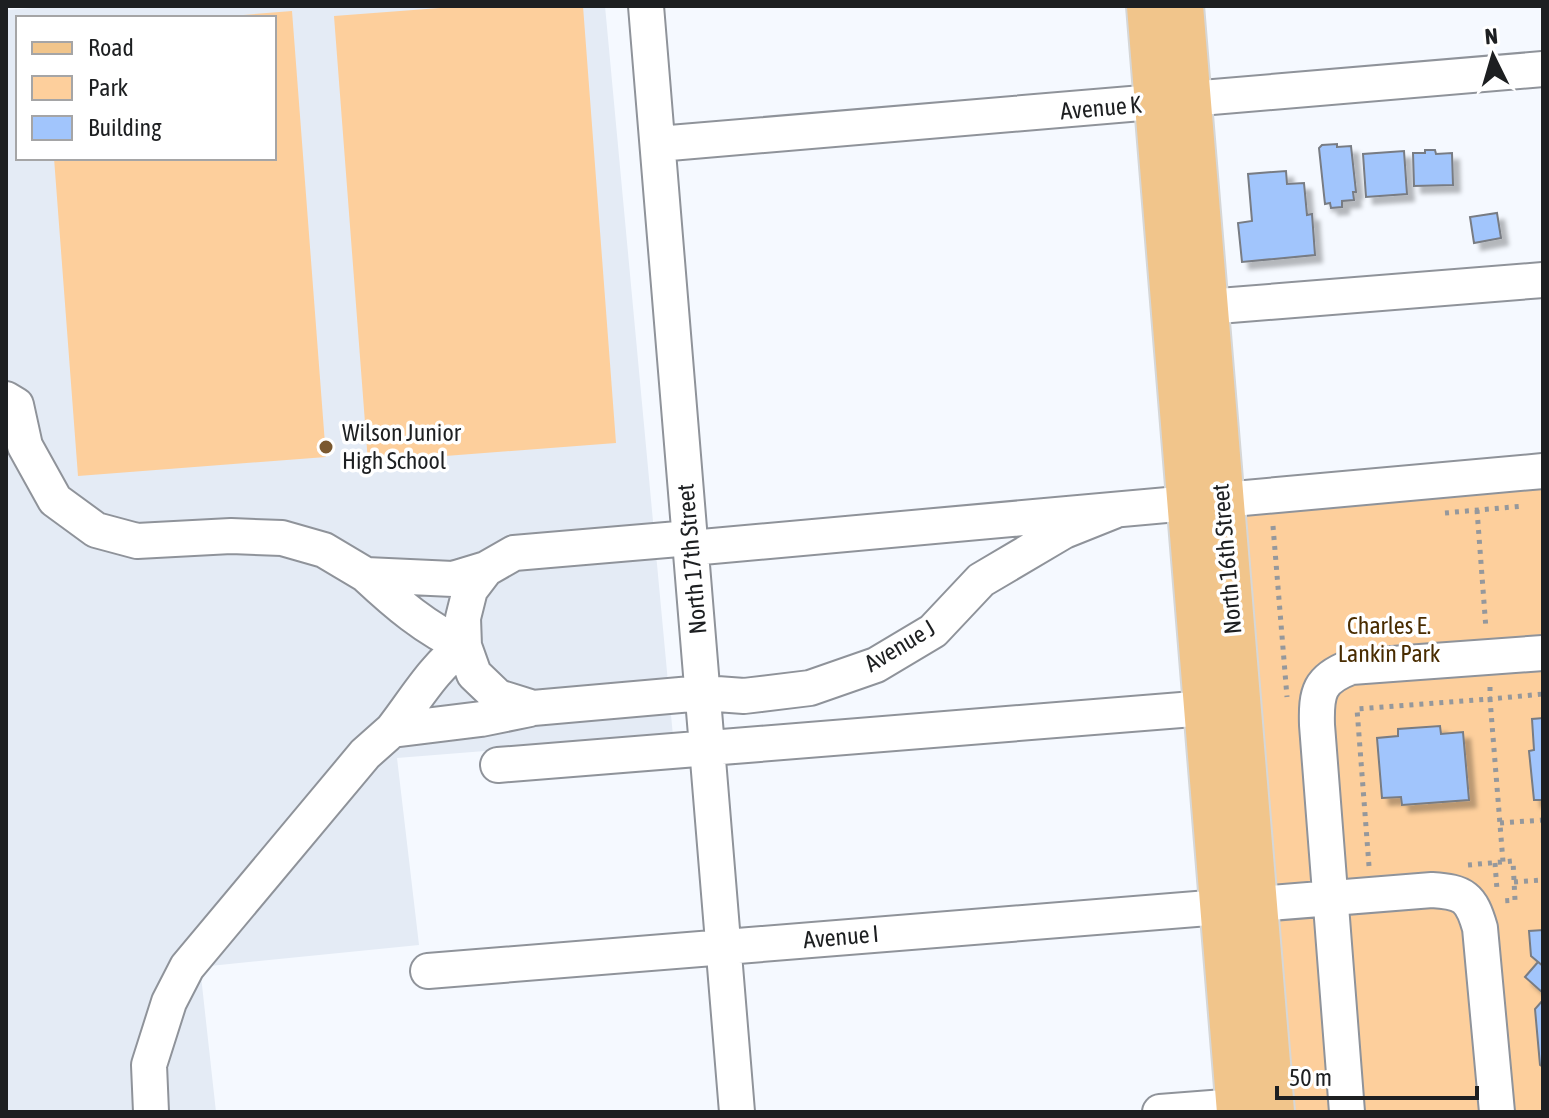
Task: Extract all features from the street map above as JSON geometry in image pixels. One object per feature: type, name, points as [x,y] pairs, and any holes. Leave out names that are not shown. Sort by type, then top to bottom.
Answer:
[{"type":"main road","name":"North 16th Street","points":[[1148,6],[1173,102],[1255,1108]]},
{"type":"main road","name":"North 16th Street","points":[[1173,102],[1182,6]]},
{"type":"street","name":"North 17th Street","points":[[646,6],[737,1112]]},
{"type":"street","name":"Avenue K","points":[[658,144],[1543,69]]},
{"type":"street","points":[[1190,309],[1543,280]]},
{"type":"street","points":[[6,399],[16,405],[25,446],[55,500],[96,530],[137,541],[231,536],[282,538],[324,550],[366,575],[401,607],[439,635],[464,646]]},
{"type":"street","name":"Avenue J","points":[[366,575],[453,579],[486,569],[514,553],[1114,511],[1543,471]]},
{"type":"street","name":"Avenue J","points":[[392,730],[481,719],[533,708],[703,693],[744,696],[810,688],[876,665],[933,631],[981,580],[1064,531],[1114,511]]},
{"type":"street","points":[[486,569],[470,590],[463,618],[464,646],[474,674],[498,697],[533,708]]},
{"type":"street","points":[[151,1112],[149,1065],[169,1002],[187,967],[365,754],[392,730],[431,681],[444,659],[464,646]]},
{"type":"street","points":[[1347,1112],[1317,725],[1316,705],[1321,686],[1332,674],[1351,667],[1543,653]]},
{"type":"street","points":[[498,765],[1222,707]]},
{"type":"street","name":"Avenue I","points":[[428,971],[1238,904],[1451,891],[1465,897],[1474,906],[1480,928],[1497,1112]]},
{"type":"street","points":[[1160,1112],[1255,1108]]},
{"type":"path","points":[[1477,510],[1503,862]]},
{"type":"path","points":[[1370,873],[1357,709],[1543,694]]},
{"type":"path","points":[[1500,823],[1543,820]]},
{"type":"path","points":[[1464,865],[1513,861],[1515,900],[1498,901],[1495,863]]},
{"type":"path","points":[[1514,882],[1543,880]]},
{"type":"shaded area","name":"Wilson Junior High School","points":[[59,6],[605,6],[673,736],[397,758],[419,945],[200,967],[216,1112],[6,1112],[6,10]]},
{"type":"green space","points":[[466,6],[583,6],[616,443],[368,462],[334,16]]},
{"type":"green space","points":[[292,11],[326,457],[78,476],[54,160],[276,160],[276,16],[231,16]]},
{"type":"green space","name":"Charles E. Lankin Park","points":[[1543,471],[1543,1112],[1278,1112],[1222,502]]},
{"type":"building","points":[[1337,144],[1337,147],[1351,146],[1356,192],[1353,192],[1354,200],[1342,201],[1342,207],[1331,208],[1330,203],[1325,204],[1319,148]]},
{"type":"building","points":[[1425,150],[1435,150],[1436,154],[1452,153],[1453,185],[1414,186],[1413,153],[1425,153]]},
{"type":"building","points":[[1404,151],[1407,194],[1366,197],[1363,154]]},
{"type":"building","points":[[1286,171],[1287,184],[1304,183],[1307,215],[1312,214],[1315,255],[1242,262],[1238,223],[1252,221],[1248,174]]},
{"type":"building","points":[[1497,213],[1501,238],[1474,243],[1470,217]]},
{"type":"building","points":[[1543,718],[1543,800],[1534,800],[1529,751],[1534,750],[1532,719]]},
{"type":"building","points":[[1440,726],[1441,734],[1463,732],[1469,800],[1402,805],[1401,797],[1382,798],[1377,738],[1398,736],[1398,729]]},
{"type":"building","points":[[1543,930],[1543,966],[1531,956],[1529,931]]},
{"type":"building","points":[[1538,962],[1543,966],[1543,993],[1525,977]]},
{"type":"building","points":[[1543,1000],[1543,1067],[1540,1065],[1535,1009]]},
{"type":"place","name":"Wilson Junior High School","points":[[326,447]]}]
